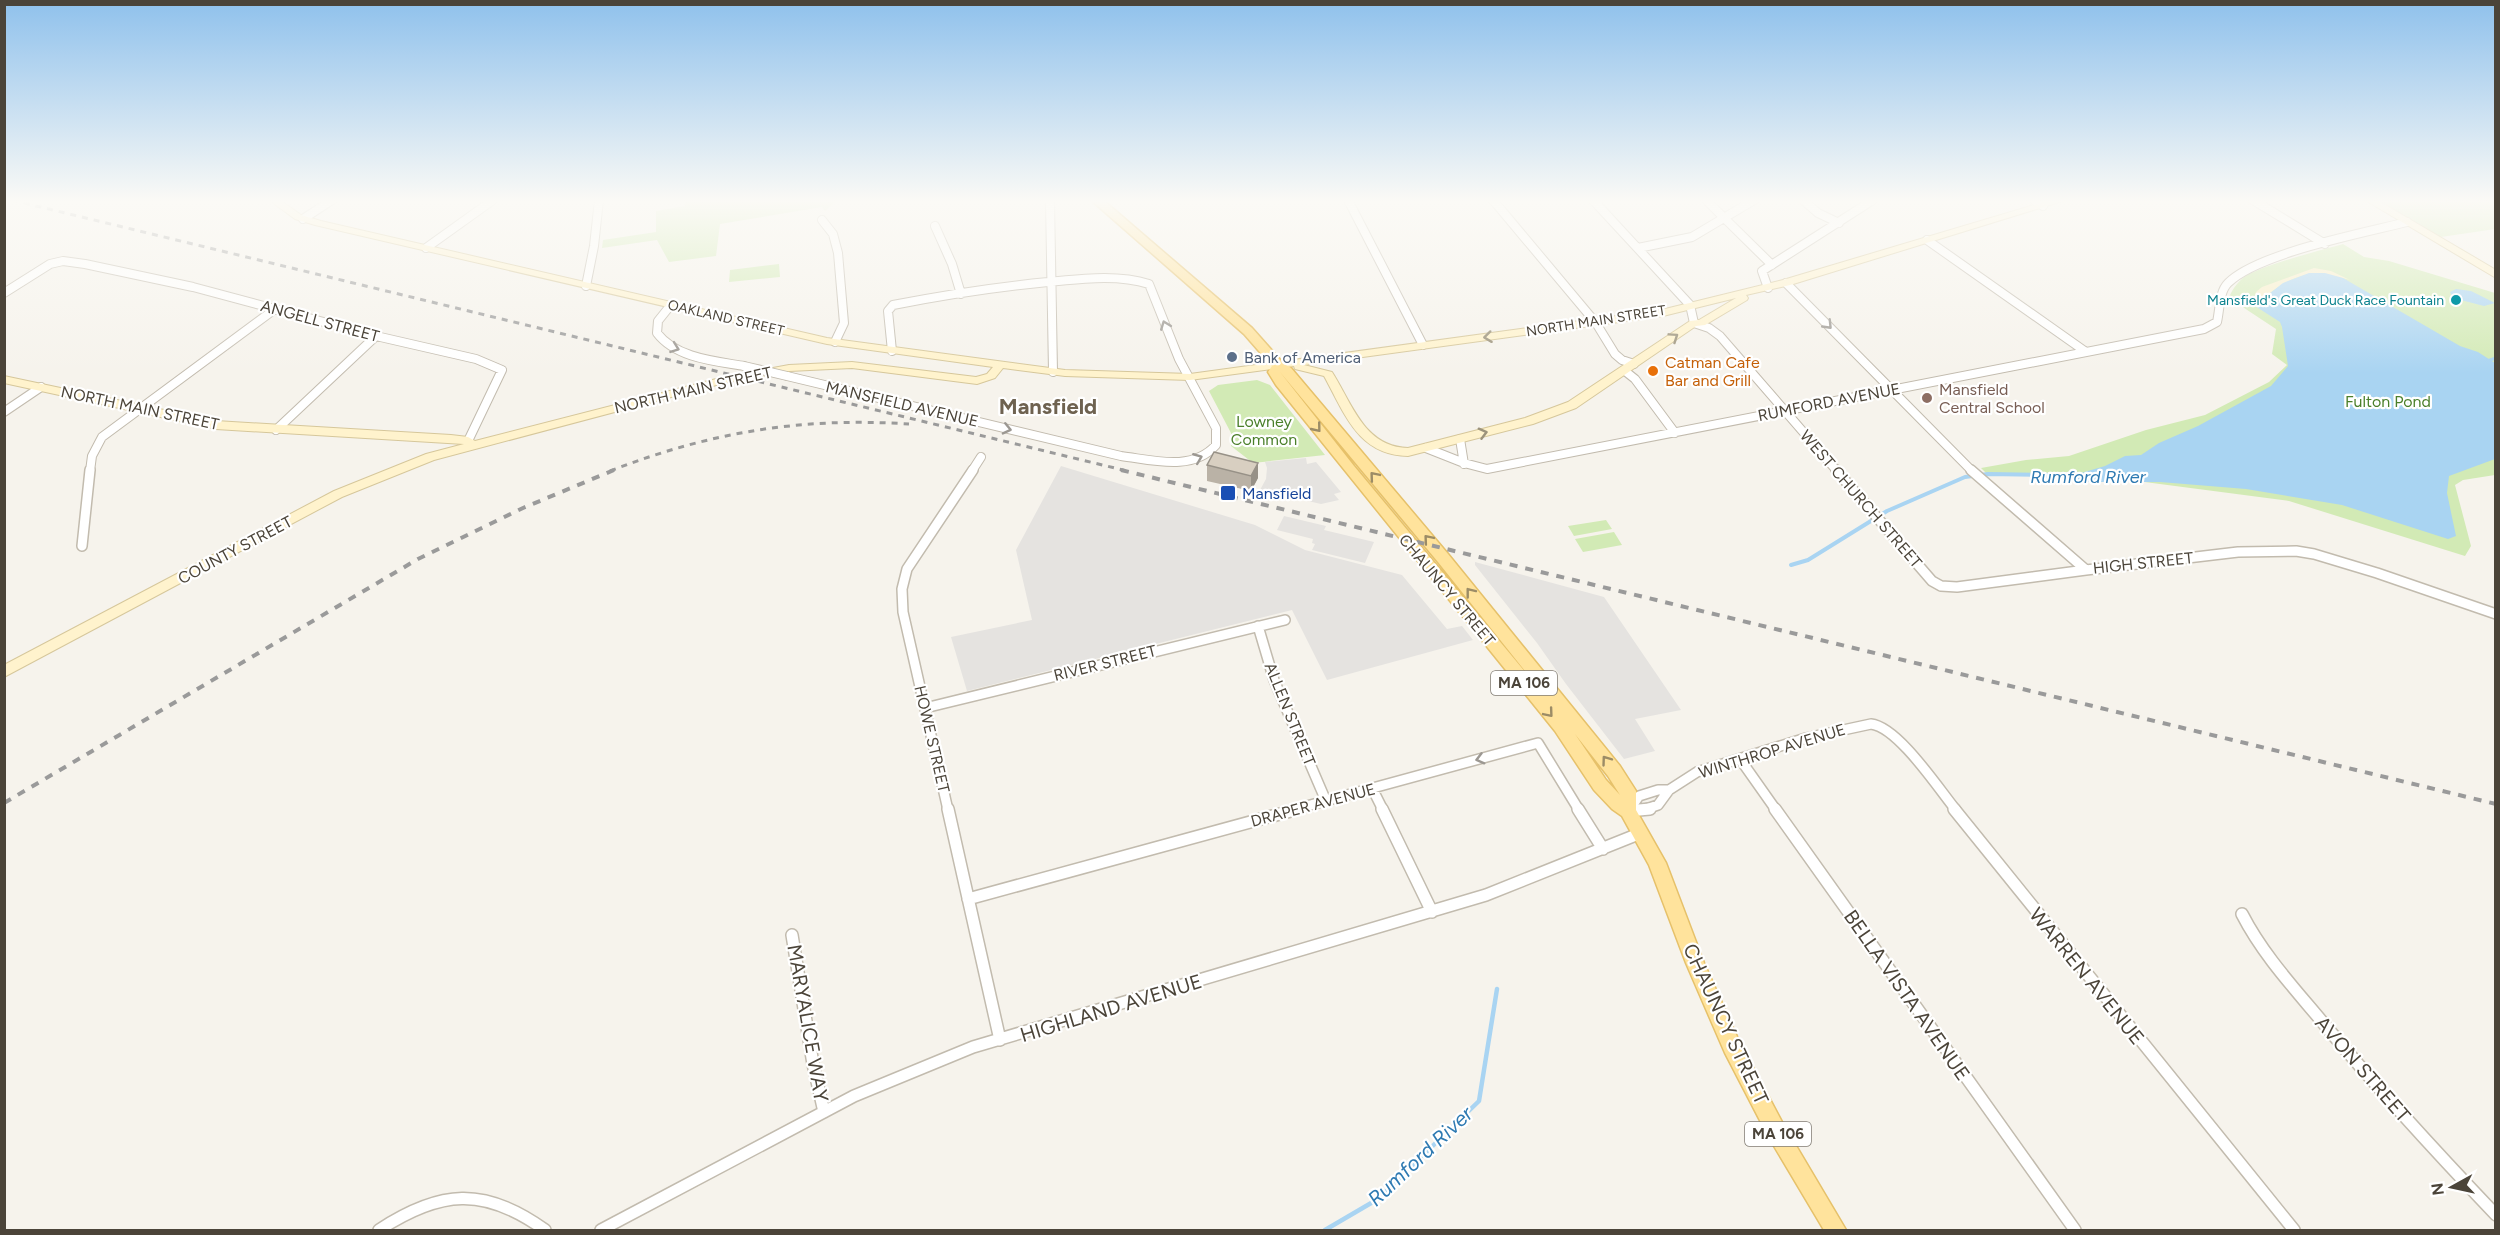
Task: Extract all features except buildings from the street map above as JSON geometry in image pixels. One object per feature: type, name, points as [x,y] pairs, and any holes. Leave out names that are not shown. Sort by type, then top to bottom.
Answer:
[{"type":"main road","name":"OAKLAND STREET","points":[[467,258],[835,342],[1053,372],[1190,377]]},
{"type":"main road","name":"CHAUNCY STREET","points":[[1163,258],[1248,331],[1279,366],[1287,371],[1594,744],[1628,792],[1628,811]]},
{"type":"main road","name":"NORTH MAIN STREET","points":[[1190,377],[1663,314],[1690,304],[1768,288],[1869,258]]},
{"type":"main road","points":[[2467,258],[2496,275]]},
{"type":"main road","points":[[1663,314],[1681,316],[1694,323],[1701,323],[1737,301],[1768,288]]},
{"type":"main road","points":[[1279,366],[1316,369],[1328,374],[1354,418],[1375,444],[1384,450],[1399,453],[1460,439],[1552,413],[1572,405],[1694,323]]},
{"type":"main road","points":[[1328,374],[1329,368],[1335,362],[1355,355]]},
{"type":"main road","name":"NORTH MAIN STREET","points":[[4,379],[199,423],[276,430],[420,437],[470,443],[724,380],[789,368],[852,365],[977,381],[991,376],[1000,365]]},
{"type":"main road","name":"CHAUNCY STREET","points":[[1279,366],[1274,370],[1274,374],[1286,391],[1388,519],[1562,729],[1611,801],[1628,811],[1657,863],[1695,963],[1732,1047],[1775,1129],[1836,1230]]},
{"type":"main road","points":[[410,464],[425,445],[426,440],[420,437]]},
{"type":"main road","name":"COUNTY STREET","points":[[4,672],[338,494],[410,464],[470,443]]},
{"type":"street","points":[[586,286],[592,258]]},
{"type":"street","points":[[835,342],[843,330],[844,314],[838,258]]},
{"type":"street","points":[[949,258],[961,294]]},
{"type":"street","points":[[1051,258],[1053,372]]},
{"type":"street","points":[[1378,258],[1423,345]]},
{"type":"street","points":[[1541,258],[1596,323],[1616,354],[1629,367],[1635,379],[1675,433]]},
{"type":"street","points":[[1647,258],[1690,304],[1694,323]]},
{"type":"street","points":[[1764,258],[1772,265]]},
{"type":"street","points":[[1768,288],[1762,271],[1784,258]]},
{"type":"street","points":[[1952,258],[2086,352]]},
{"type":"street","name":"RUMFORD AVENUE","points":[[1426,448],[1464,464],[1487,469],[2211,326],[2217,322],[2222,293],[2236,274],[2285,258]]},
{"type":"street","name":"ANGELL STREET","points":[[4,293],[57,262],[85,264],[193,287],[375,336],[476,359],[501,368],[502,375],[470,443]]},
{"type":"street","points":[[892,351],[889,306],[1051,281],[1144,279],[1149,284],[1171,342],[1190,377]]},
{"type":"street","name":"HIGH STREET","points":[[1786,283],[1981,480],[2086,570],[2238,552],[2296,551],[2314,554],[2377,573],[2496,615]]},
{"type":"street","name":"MANSFIELD AVENUE","points":[[670,306],[657,321],[656,333],[661,342],[687,352],[1121,456],[1174,463],[1199,459],[1216,445],[1218,437],[1216,428],[1190,377]]},
{"type":"street","points":[[82,546],[92,456],[102,437],[275,309]]},
{"type":"street","name":"WEST CHURCH STREET","points":[[1694,323],[1709,328],[1720,336],[1926,575],[1941,586],[1957,587],[2086,570]]},
{"type":"street","points":[[276,430],[375,336]]},
{"type":"street","points":[[4,412],[41,387]]},
{"type":"street","points":[[1460,439],[1464,464]]},
{"type":"street","name":"HOWE STREET","points":[[981,457],[907,569],[902,589],[903,612],[1000,1040]]},
{"type":"street","name":"RIVER STREET","points":[[925,708],[1285,620]]},
{"type":"street","name":"ALLEN STREET","points":[[1258,626],[1274,680],[1326,801]]},
{"type":"street","name":"WINTHROP AVENUE","points":[[1628,811],[1639,796],[1658,790],[1669,790],[1697,772],[1806,738],[1853,726],[1878,724]]},
{"type":"street","name":"WARREN AVENUE","points":[[1878,724],[1895,735],[2294,1230]]},
{"type":"street","name":"DRAPER AVENUE","points":[[968,899],[1538,743],[1603,849]]},
{"type":"street","name":"BELLA VISTA AVENUE","points":[[1740,759],[2074,1230]]},
{"type":"street","points":[[1372,788],[1432,912]]},
{"type":"street","name":"WINTHROP AVENUE","points":[[1628,811],[1649,811],[1665,802],[1669,790]]},
{"type":"street","name":"HIGHLAND AVENUE","points":[[601,1230],[824,1112],[906,1073],[973,1047],[1486,895],[1641,833]]},
{"type":"street","name":"AVON STREET","points":[[2242,914],[2265,953],[2329,1029],[2428,1144],[2496,1215]]},
{"type":"street","name":"MARYALICE WAY","points":[[792,934],[813,1064],[824,1112]]},
{"type":"street","points":[[379,1230],[415,1207],[433,1200],[461,1196],[480,1199],[526,1216],[545,1230]]},
{"type":"green space","points":[[667,258],[703,258],[669,262]]},
{"type":"green space","name":"Fulton Pond","points":[[2368,258],[2389,261],[2495,293],[2495,475],[2463,480],[2455,485],[2471,546],[2465,556],[2289,501],[2068,472],[1989,476],[1981,468],[2026,460],[2069,456],[2146,430],[2205,415],[2269,382],[2287,365],[2272,354],[2276,329],[2229,298],[2234,287],[2243,278],[2263,268],[2291,259]]},
{"type":"green space","points":[[779,264],[780,277],[729,282],[730,270]]},
{"type":"green space","name":"Lowney Common","points":[[1257,380],[1270,385],[1325,455],[1253,463],[1231,446],[1231,433],[1209,391],[1218,385]]},
{"type":"green space","points":[[1606,520],[1612,529],[1574,536],[1568,526]]},
{"type":"green space","points":[[1614,532],[1622,545],[1583,552],[1575,539]]},
{"type":"sand","points":[[2314,268],[2331,271],[2350,280],[2335,276],[2301,276],[2281,285],[2258,302],[2254,298],[2256,292],[2262,287]]},
{"type":"shaded area","points":[[1306,458],[1307,464],[1316,462],[1341,492],[1334,494],[1339,500],[1321,504],[1260,490],[1266,479],[1265,462]]},
{"type":"shaded area","points":[[1061,466],[1255,525],[1305,550],[1402,575],[1447,629],[1462,626],[1473,640],[1327,680],[1292,610],[967,691],[951,637],[1032,620],[1016,550]]},
{"type":"shaded area","points":[[1284,516],[1326,526],[1324,530],[1374,542],[1365,563],[1312,550],[1315,544],[1312,543],[1313,539],[1277,530]]},
{"type":"shaded area","points":[[1475,562],[1604,597],[1681,710],[1635,719],[1655,751],[1624,759],[1475,565]]},
{"type":"water","name":"Fulton Pond","points":[[2309,273],[2325,273],[2343,278],[2460,346],[2478,352],[2495,363],[2495,459],[2449,476],[2447,493],[2456,536],[2448,539],[2342,505],[2246,489],[2160,482],[2087,482],[2046,479],[2036,476],[2039,473],[2081,473],[2105,466],[2125,456],[2141,455],[2159,443],[2198,426],[2271,386],[2288,366],[2282,327],[2280,322],[2255,306],[2283,283]]},
{"type":"water","points":[[2456,289],[2471,291],[2495,303],[2484,306],[2453,298],[2450,292]]},
{"type":"waterway","name":"Rumford River","points":[[2487,361],[2496,358]]},
{"type":"waterway","name":"Rumford River","points":[[1791,565],[1808,560],[1887,511],[1965,477],[1988,474],[2041,475]]},
{"type":"waterway","name":"Rumford River","points":[[1325,1230],[1378,1199],[1479,1101],[1497,989]]},
{"type":"railway","points":[[249,258],[1127,471]]},
{"type":"railway","points":[[610,471],[684,446],[757,430],[831,423],[909,424]]},
{"type":"railway","points":[[4,803],[418,559],[523,508],[614,470]]},
{"type":"railway","points":[[1121,470],[2496,804]]},
{"type":"place","name":"Mansfield's Great Duck Race Fountain","points":[[2456,300]]},
{"type":"place","name":"Bank of America","points":[[1232,357]]},
{"type":"place","name":"Catman Cafe Bar and Grill","points":[[1653,371]]},
{"type":"place","name":"Mansfield Central School","points":[[1927,398]]},
{"type":"place","name":"Mansfield","points":[[1228,493]]},
{"type":"district","name":"Mansfield","points":[[1048,406]]}]
